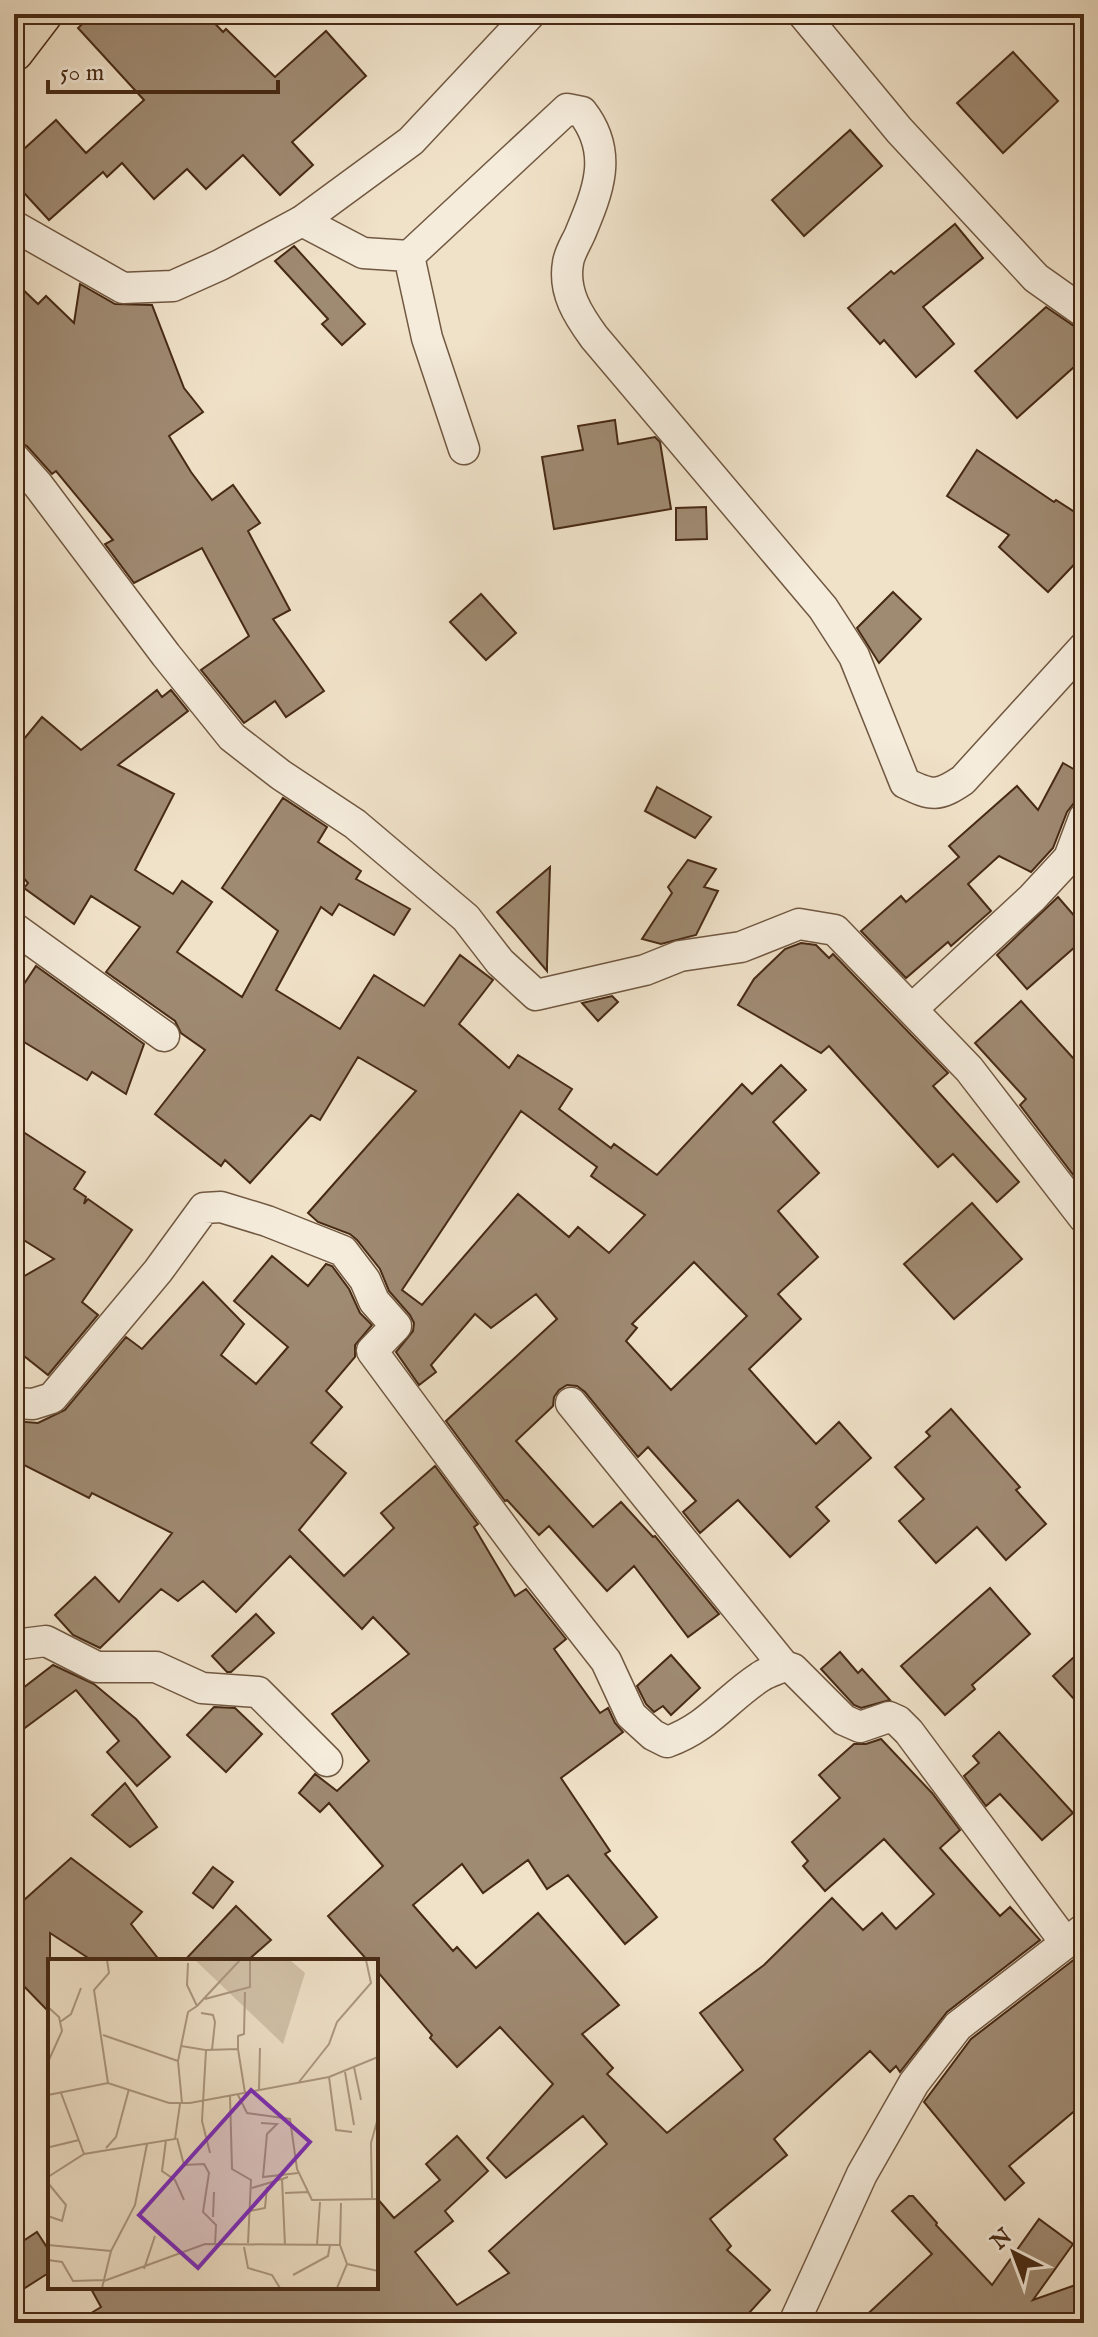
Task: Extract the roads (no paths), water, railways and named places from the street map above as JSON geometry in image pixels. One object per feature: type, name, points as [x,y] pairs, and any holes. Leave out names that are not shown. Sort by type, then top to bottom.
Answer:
[{"type":"main road","points":[[14,52],[43,14]]},
{"type":"street","points":[[14,226],[123,288],[173,286],[302,221],[411,141],[530,14]]},
{"type":"street","points":[[803,14],[899,130],[1036,278],[1084,312]]},
{"type":"street","points":[[302,221],[363,253],[409,256],[567,109],[582,112],[595,128],[602,156],[600,176],[589,214],[568,262],[568,285],[575,311],[823,608],[854,656],[905,783],[926,793],[943,794],[963,780],[1084,647]]},
{"type":"street","points":[[409,256],[427,338],[464,449]]},
{"type":"street","points":[[14,458],[232,737],[281,775],[355,824],[466,918],[500,962],[536,995],[645,970],[680,956],[741,947],[799,924],[835,930],[969,1069],[1084,1218]]},
{"type":"street","points":[[912,1009],[1032,898],[1076,869],[1084,818]]},
{"type":"street","points":[[14,928],[164,1036]]},
{"type":"street","points":[[14,1403],[33,1404],[52,1398],[158,1271],[204,1208],[221,1207],[267,1221],[343,1251],[365,1280],[374,1301],[396,1326],[372,1351],[606,1661],[631,1715],[653,1735],[667,1742],[682,1736],[710,1720],[761,1676],[784,1666]]},
{"type":"street","points":[[571,1403],[784,1666],[793,1669],[844,1720],[860,1727],[889,1717],[898,1721],[1074,1936],[958,2026],[914,2083],[862,2174],[794,2323]]},
{"type":"street","points":[[14,1645],[46,1641],[97,1667],[156,1667],[202,1688],[258,1692],[327,1761]]}]
